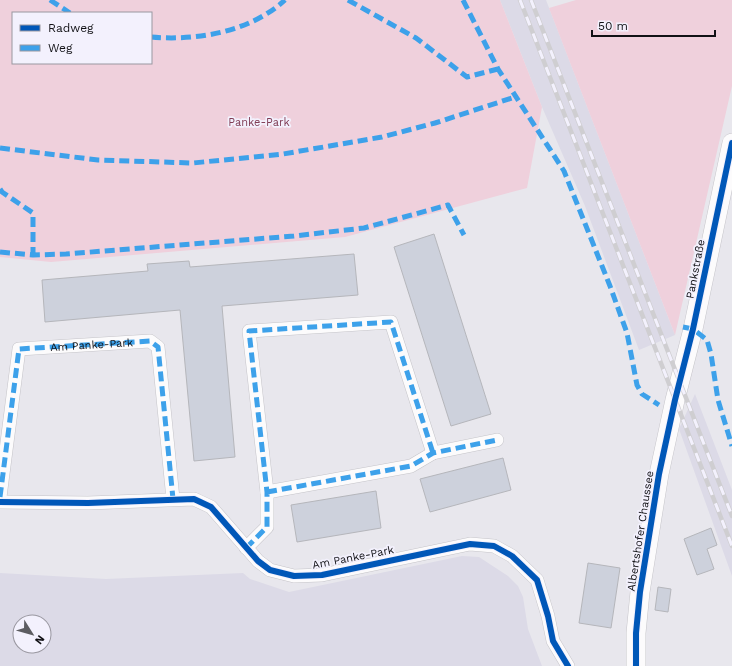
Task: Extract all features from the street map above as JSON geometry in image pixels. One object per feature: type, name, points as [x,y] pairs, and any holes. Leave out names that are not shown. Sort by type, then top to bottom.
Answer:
[{"type":"street","name":"Pankstraße","points":[[675,400],[694,329],[732,142]]},
{"type":"street","points":[[246,548],[267,527],[267,492],[249,331],[391,322],[433,453]]},
{"type":"street","name":"Am Panke-Park","points":[[0,497],[19,349],[150,341],[158,347],[173,499]]},
{"type":"street","name":"Albertshofer Chaussee","points":[[636,666],[636,633],[640,592],[659,474],[675,400]]},
{"type":"street","points":[[267,492],[411,466],[433,453],[497,440]]},
{"type":"street","name":"Am Panke-Park","points":[[0,502],[88,503],[194,499],[211,507],[246,548],[270,570],[294,576],[322,575],[470,544],[494,546],[512,556],[537,580],[548,616],[553,641],[568,666]]},
{"type":"shaded area","points":[[500,0],[546,0],[675,335],[639,350],[585,206],[542,107]]},
{"type":"shaded area","points":[[695,394],[732,490],[732,576],[679,429]]},
{"type":"shaded area","points":[[462,556],[479,557],[508,576],[518,586],[523,597],[528,629],[542,666],[0,666],[0,573],[106,579],[243,573],[250,579],[289,592]]},
{"type":"green space","name":"Panke-Park","points":[[0,0],[500,0],[542,107],[527,188],[345,237],[51,262],[0,257]]},
{"type":"green space","points":[[576,0],[732,0],[732,86],[675,335],[549,8]]},
{"type":"building","points":[[434,234],[491,414],[451,426],[394,247]]},
{"type":"building","points":[[354,254],[358,295],[222,306],[235,457],[194,461],[180,310],[45,322],[42,280],[148,271],[147,264],[189,261],[190,267]]},
{"type":"building","points":[[503,458],[511,490],[430,512],[420,479]]},
{"type":"building","points":[[376,491],[381,528],[297,542],[291,505]]},
{"type":"building","points":[[711,528],[717,545],[707,549],[714,569],[697,575],[684,539]]},
{"type":"building","points":[[588,563],[620,568],[611,628],[579,623]]},
{"type":"building","points":[[658,587],[671,589],[668,612],[655,610]]},
{"type":"railway","points":[[520,0],[732,546]]},
{"type":"railway","points":[[531,0],[732,516]]},
{"type":"marked path","points":[[50,0],[68,12]]},
{"type":"marked path","points":[[152,37],[186,37],[222,32],[256,20],[285,0]]},
{"type":"marked path","points":[[348,0],[416,38],[467,77],[498,69]]},
{"type":"marked path","points":[[463,0],[498,69],[564,171],[627,333],[637,385],[642,394],[659,405]]},
{"type":"marked path","points":[[0,148],[98,160],[193,163],[283,154],[382,137],[435,123],[515,97]]},
{"type":"marked path","points":[[0,189],[2,192],[33,213],[33,255]]},
{"type":"marked path","points":[[0,252],[33,255],[66,254],[294,236],[364,228],[448,205],[464,235]]},
{"type":"marked path","points":[[246,548],[267,527],[267,492],[249,331],[391,322],[433,453]]},
{"type":"marked path","points":[[683,327],[693,329],[707,340],[711,354],[718,400],[732,446]]},
{"type":"marked path","points":[[0,497],[19,349],[150,341],[158,347],[173,499]]},
{"type":"marked path","points":[[267,492],[411,466],[433,453],[497,440]]},
{"type":"cycle path","points":[[636,666],[636,633],[640,592],[659,474],[675,400],[693,329],[732,143]]},
{"type":"cycle path","points":[[0,502],[88,503],[194,499],[211,507],[258,561],[270,570],[294,576],[322,575],[470,544],[494,546],[512,556],[537,580],[548,616],[553,641],[568,666]]}]
